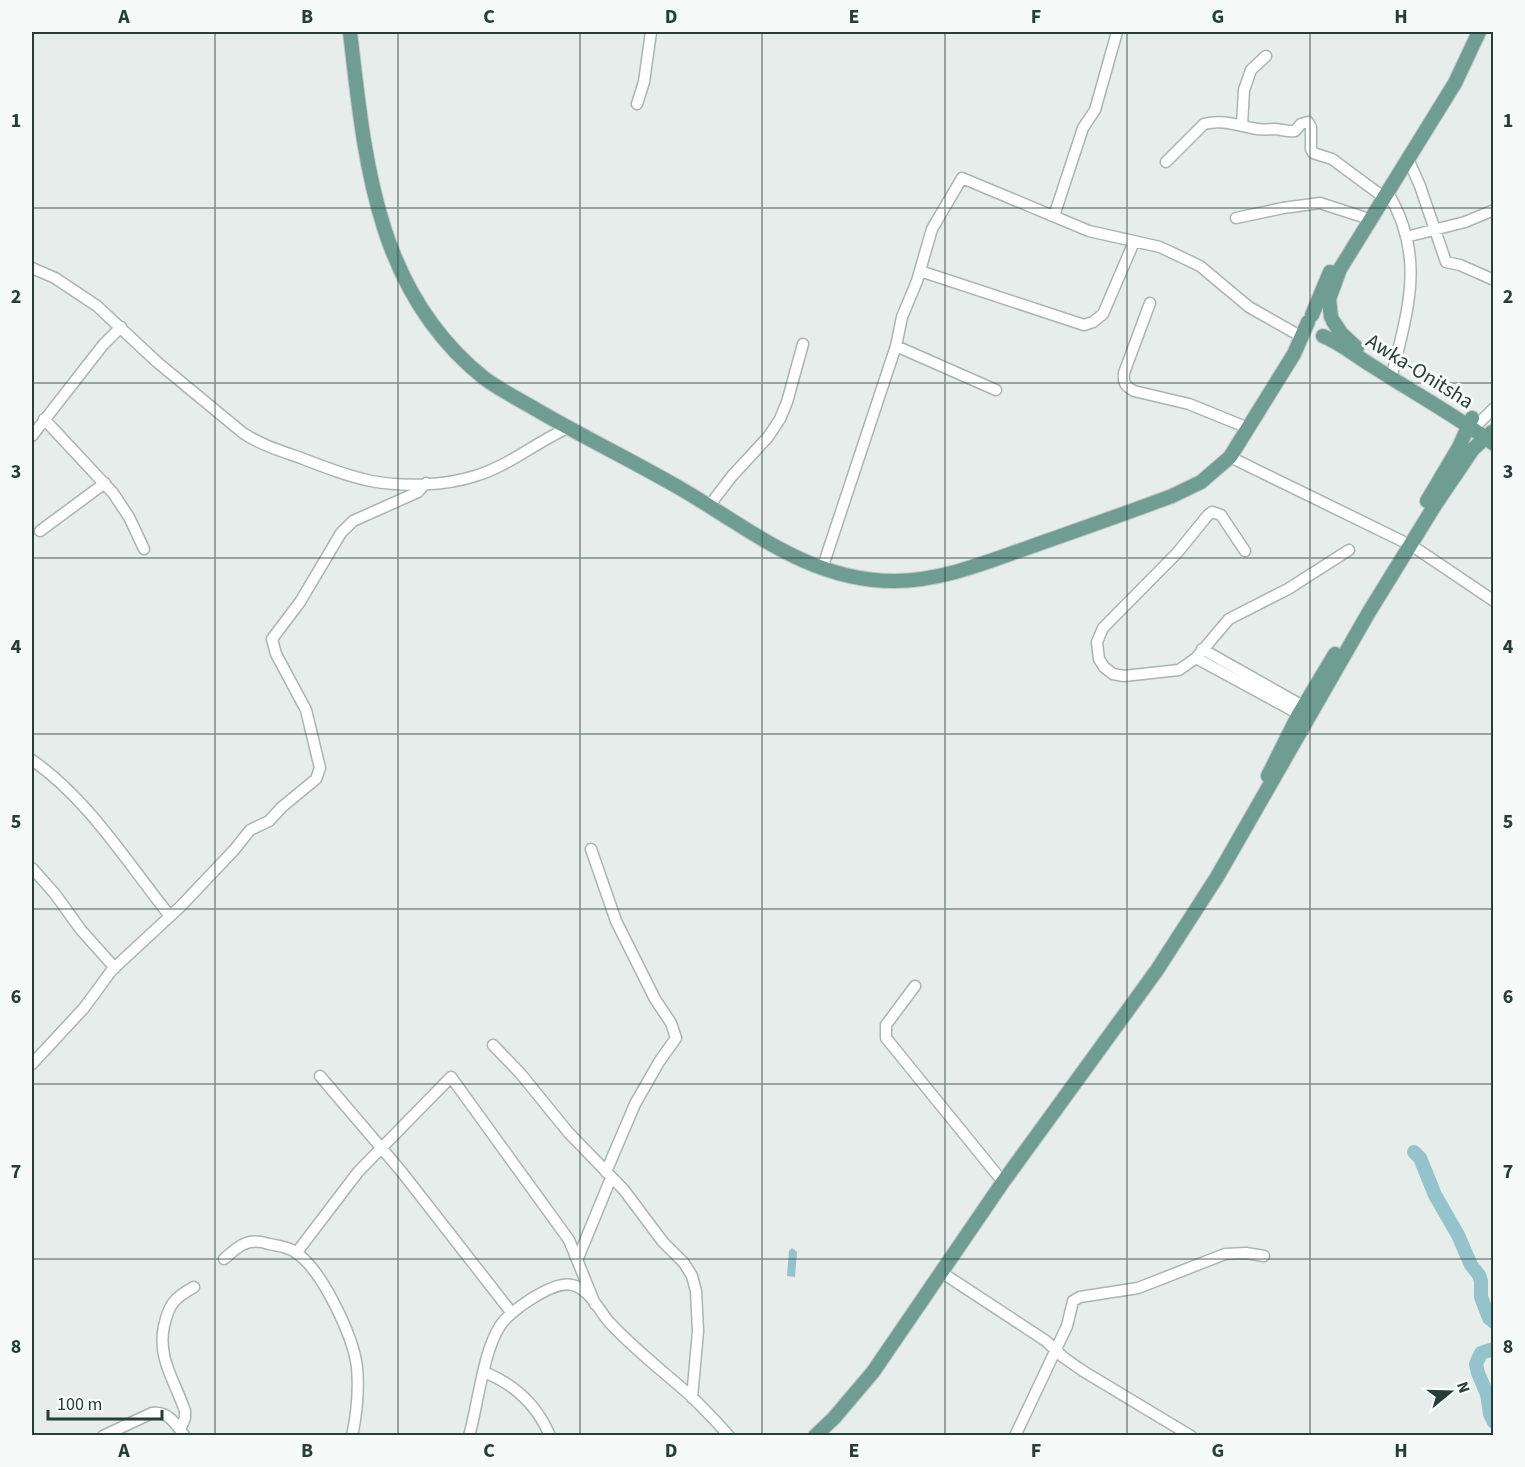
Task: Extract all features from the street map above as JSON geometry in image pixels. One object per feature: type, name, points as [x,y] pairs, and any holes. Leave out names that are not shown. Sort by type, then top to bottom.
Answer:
[{"type":"main road","points":[[350,32],[358,103],[376,201],[395,260],[428,321],[484,378],[568,428],[667,481],[803,562],[838,574],[872,580],[898,581],[962,570],[1172,496],[1201,482],[1230,457],[1294,354],[1331,268],[1363,217],[1409,161],[1455,83],[1479,32]]},
{"type":"main road","points":[[1294,354],[1306,344],[1331,331],[1329,299],[1338,275],[1457,61],[1469,32]]},
{"type":"main road","points":[[1321,337],[1310,330],[1310,319],[1316,312],[1324,312],[1332,319]]},
{"type":"main road","name":"Awka-Onitsha","points":[[1332,319],[1341,333],[1356,348],[1491,437]]},
{"type":"main road","name":"Awka-Onitsha","points":[[1321,337],[1334,341],[1374,368],[1473,423]]},
{"type":"main road","points":[[815,1436],[834,1418],[873,1372],[1003,1182],[1157,970],[1196,911],[1258,807],[1473,423]]},
{"type":"main road","points":[[1258,807],[1273,763],[1301,710],[1406,543],[1465,460],[1491,437]]},
{"type":"street","points":[[637,104],[644,82],[651,32]]},
{"type":"street","points":[[1054,216],[1083,128],[1095,110],[1117,32]]},
{"type":"street","points":[[1242,125],[1244,90],[1251,70],[1266,56]]},
{"type":"street","points":[[1166,162],[1204,124],[1212,122],[1289,132],[1295,131],[1301,124],[1308,123],[1311,127],[1313,153],[1332,159],[1383,193],[1401,214],[1412,275],[1409,306],[1393,371]]},
{"type":"street","points":[[1409,161],[1420,186],[1442,254],[1448,264],[1460,265],[1494,280]]},
{"type":"street","points":[[822,568],[897,346],[902,317],[920,271],[932,228],[962,178],[1089,231],[1160,248],[1200,266],[1249,307],[1302,337]]},
{"type":"street","points":[[1236,218],[1320,203],[1363,217]]},
{"type":"street","points":[[1406,237],[1465,222],[1494,210]]},
{"type":"street","points":[[920,271],[1084,325],[1093,322],[1103,314],[1134,242]]},
{"type":"street","points":[[32,267],[97,306],[157,362],[258,443],[338,471],[372,481],[426,483],[474,477],[496,468],[568,428]]},
{"type":"street","points":[[1150,303],[1124,373],[1126,387],[1189,404],[1248,428]]},
{"type":"street","points":[[32,435],[103,345],[121,327]]},
{"type":"street","points":[[709,506],[732,476],[768,437],[780,419],[803,344]]},
{"type":"street","points":[[897,346],[996,390]]},
{"type":"street","points":[[1473,423],[1494,408]]},
{"type":"street","points":[[44,419],[105,483],[129,518],[144,549]]},
{"type":"street","points":[[1230,457],[1406,543],[1494,601]]},
{"type":"street","points":[[40,531],[105,483]]},
{"type":"street","points":[[32,1064],[78,1016],[104,979],[236,849],[250,830],[269,821],[316,779],[320,768],[306,710],[276,654],[272,639],[300,602],[341,533],[353,521],[418,492],[426,483]]},
{"type":"street","points":[[1245,551],[1221,515],[1212,512],[1208,515],[1177,554],[1103,628],[1097,642],[1104,667],[1113,674],[1124,676],[1179,670],[1199,654],[1229,619],[1288,589],[1349,550]]},
{"type":"street","points":[[1199,654],[1301,710]]},
{"type":"street","points":[[32,760],[59,781],[88,809],[170,916]]},
{"type":"street","points":[[578,1258],[635,1104],[676,1038],[671,1023],[655,999],[616,921],[591,849]]},
{"type":"street","points":[[32,868],[55,894],[81,930],[115,968]]},
{"type":"street","points":[[915,986],[886,1025],[886,1038],[1003,1182]]},
{"type":"street","points":[[493,1045],[520,1073],[568,1132],[624,1190],[692,1276],[696,1291],[698,1331],[692,1398]]},
{"type":"street","points":[[320,1076],[381,1148],[511,1312]]},
{"type":"street","points":[[297,1252],[358,1172],[452,1077],[569,1240],[596,1304]]},
{"type":"street","points":[[224,1259],[242,1245],[253,1241],[285,1247],[297,1252],[326,1288],[340,1316],[357,1366],[356,1417],[352,1436]]},
{"type":"street","points":[[1015,1436],[1067,1326],[1073,1301],[1080,1297],[1138,1288],[1226,1254],[1246,1253],[1264,1256]]},
{"type":"street","points":[[941,1272],[1083,1371],[1191,1436]]},
{"type":"street","points":[[469,1436],[484,1372],[498,1328],[511,1312],[542,1294],[567,1284],[580,1288],[636,1349],[692,1398],[729,1436]]},
{"type":"street","points":[[182,1433],[185,1410],[166,1365],[162,1351],[162,1337],[170,1305],[181,1294],[194,1287]]},
{"type":"street","points":[[484,1372],[498,1377],[515,1388],[541,1418],[549,1436]]},
{"type":"street","points":[[103,1436],[152,1413],[161,1412],[169,1416],[182,1433]]},
{"type":"water","points":[[792,1248],[797,1252],[795,1277],[787,1276],[789,1251]]},
{"type":"waterway","points":[[1414,1152],[1420,1158],[1435,1195],[1458,1235],[1471,1265],[1479,1275],[1481,1297],[1489,1318],[1494,1322]]},
{"type":"waterway","points":[[1494,1349],[1481,1353],[1476,1364],[1494,1422]]}]
